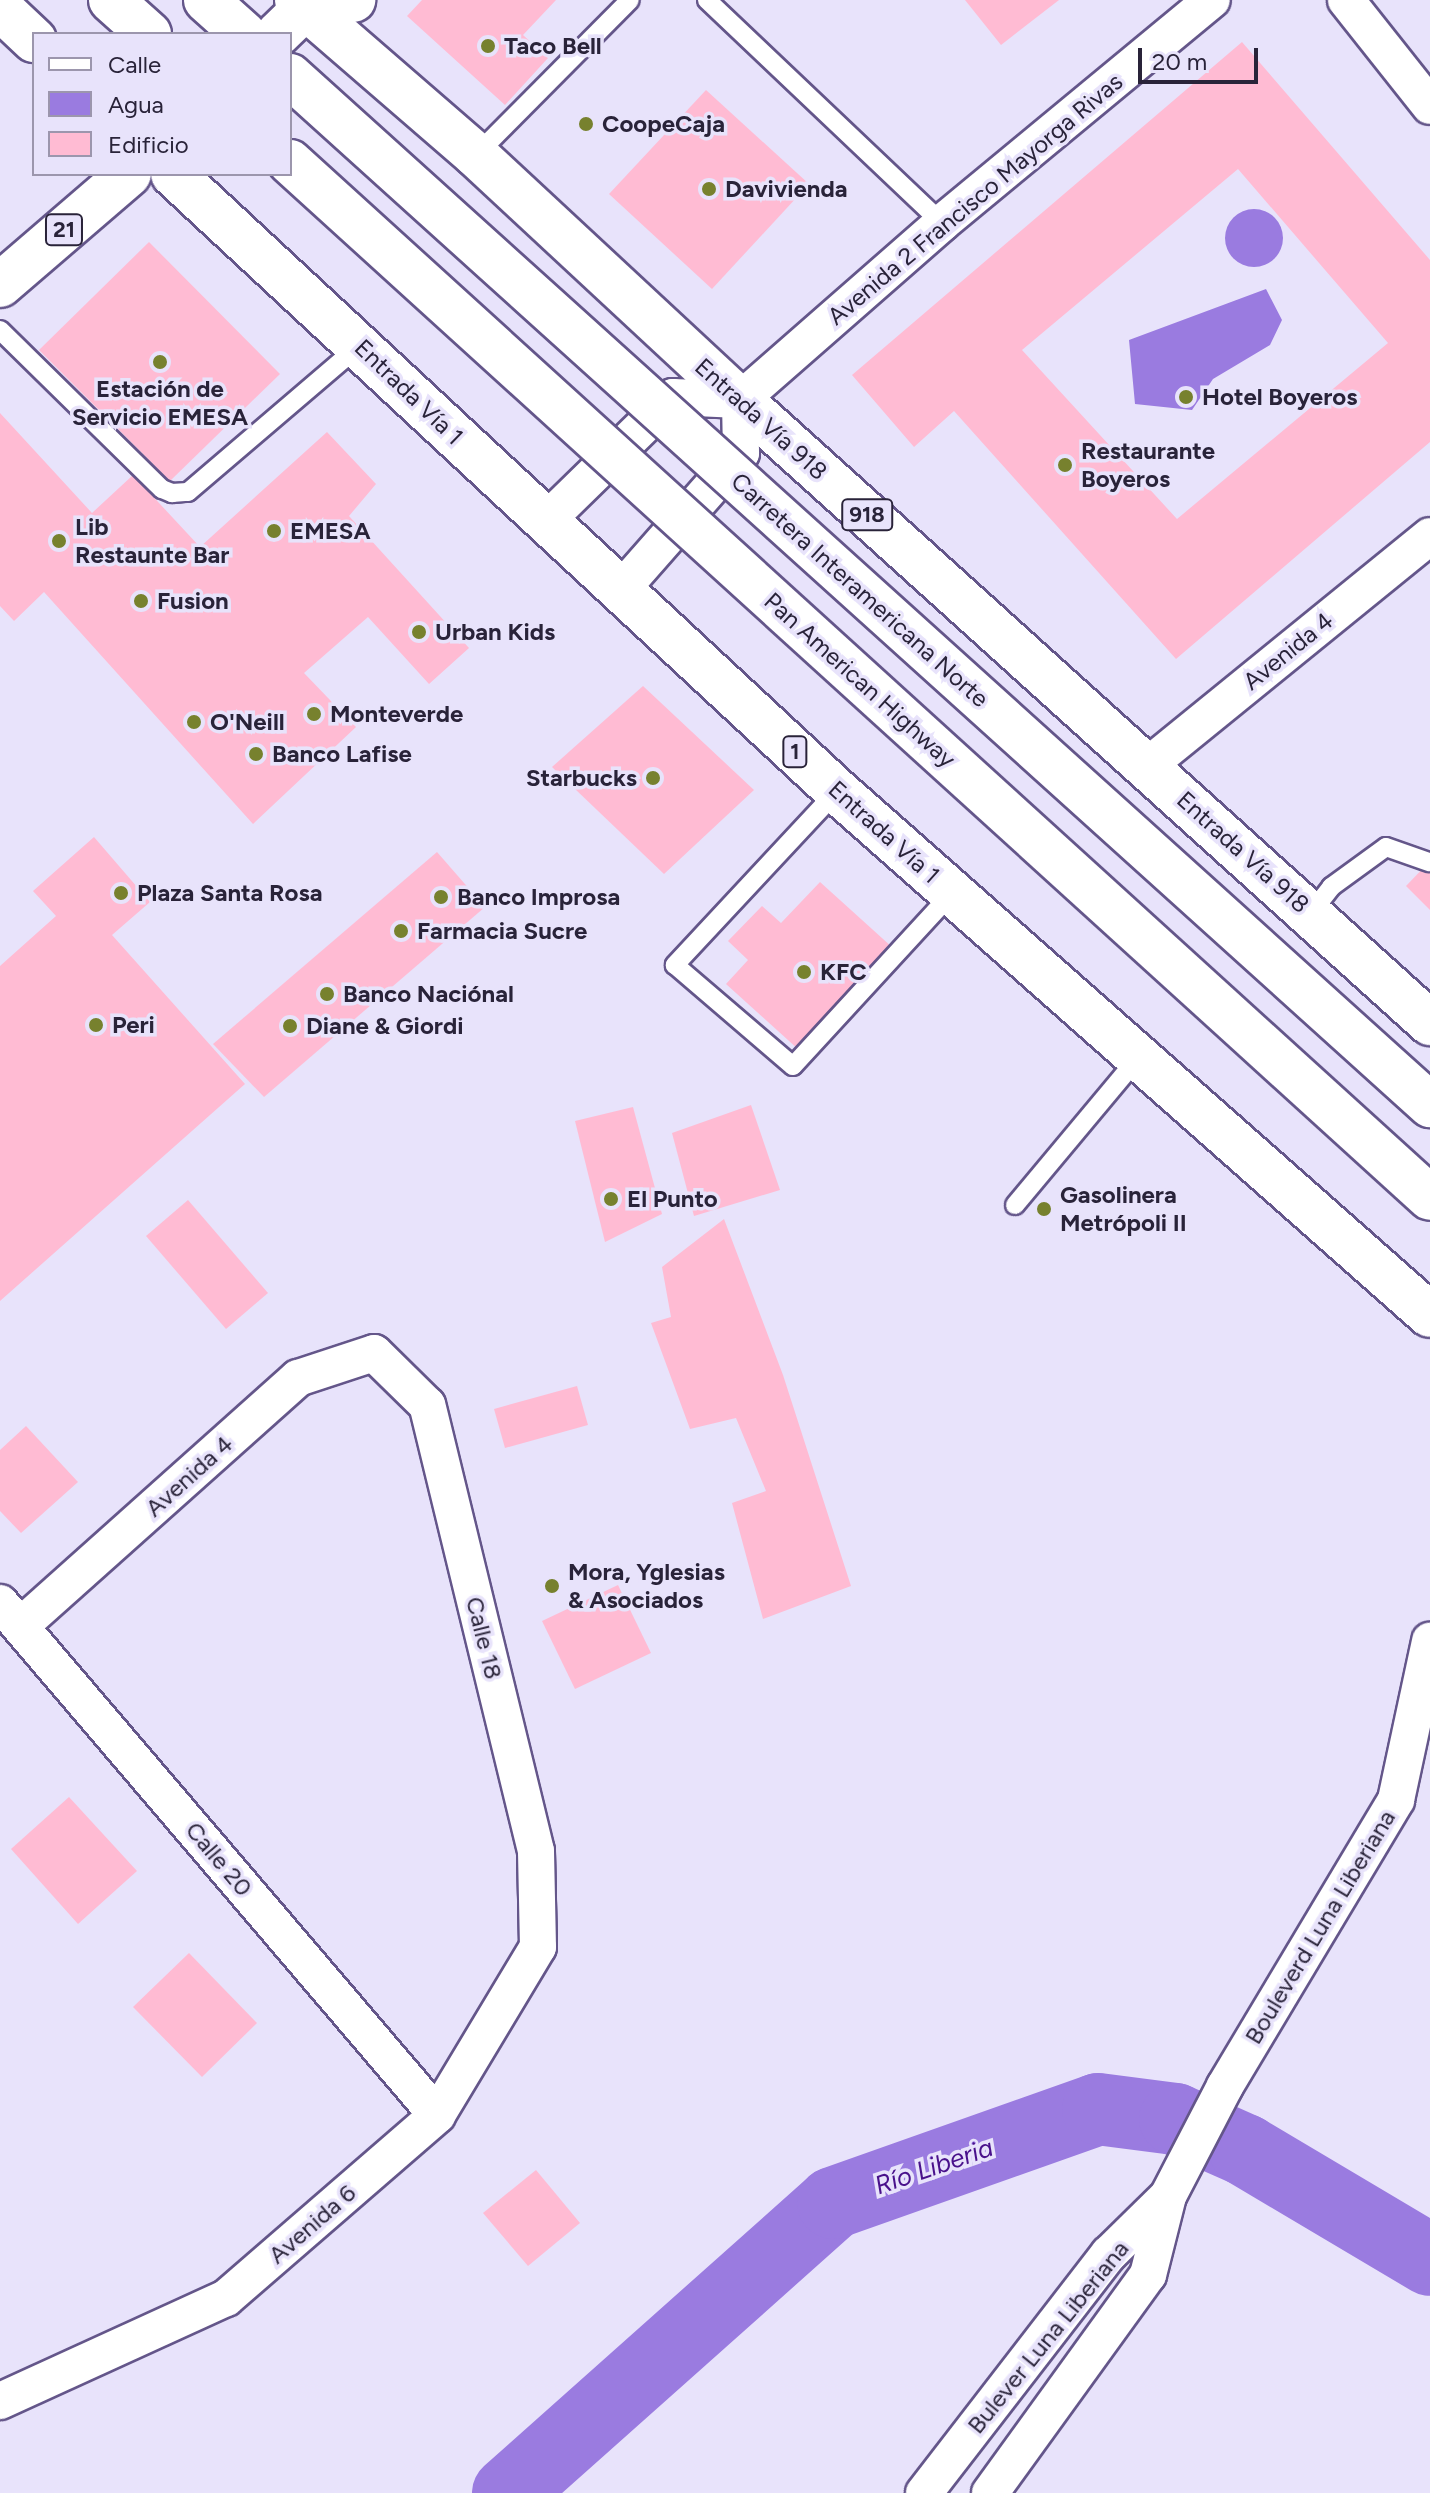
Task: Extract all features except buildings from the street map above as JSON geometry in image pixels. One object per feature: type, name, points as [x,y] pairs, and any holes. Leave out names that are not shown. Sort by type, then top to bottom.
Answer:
[{"type":"main road","points":[[111,0],[147,32]]},
{"type":"main road","points":[[206,0],[242,32]]},
{"type":"main road","name":"918","points":[[296,10],[353,0]]},
{"type":"main road","points":[[0,8],[32,38]]},
{"type":"main road","name":"Entrada Vía 918","points":[[296,10],[476,155],[740,400],[1430,1023]]},
{"type":"main road","name":"Carretera Interamericana Norte","points":[[292,78],[1430,1105]]},
{"type":"main road","name":"Pan American Highway","points":[[292,164],[1430,1198]]},
{"type":"main road","name":"21","points":[[0,285],[127,176]]},
{"type":"main road","name":"Entrada Vía 1","points":[[175,176],[360,345],[619,592],[837,791],[1430,1315]]},
{"type":"street","name":"Avenida 2 Francisco Mayorga Rivas","points":[[740,400],[942,223],[1212,0]]},
{"type":"street","points":[[1346,0],[1430,106]]},
{"type":"street","points":[[545,522],[673,397],[740,400],[741,453],[619,592]]},
{"type":"street","name":"Avenida 4","points":[[1146,767],[1430,536]]},
{"type":"street","name":"Avenida 4","points":[[10,1614],[298,1378],[374,1353]]},
{"type":"street","name":"Calle 18","points":[[374,1353],[427,1405],[536,1851],[538,1947]]},
{"type":"street","name":"Calle 20","points":[[10,1614],[437,2115]]},
{"type":"street","name":"Bouleverd Luna Liberiana","points":[[1174,2184],[1225,2086],[1396,1800],[1430,1641]]},
{"type":"street","name":"Avenida 6","points":[[0,2401],[226,2298],[437,2115],[538,1947]]},
{"type":"street","name":"Bulever Luna Liberiana","points":[[924,2493],[1109,2254],[1174,2184]]},
{"type":"street","name":"Bulever Luna Liberiana","points":[[990,2493],[1148,2275],[1174,2184]]},
{"type":"lane","points":[[476,155],[630,0]]},
{"type":"lane","points":[[707,0],[942,223]]},
{"type":"lane","points":[[0,330],[162,489],[172,493],[188,492],[360,345]]},
{"type":"lane","points":[[837,791],[675,965],[793,1066],[952,893]]},
{"type":"lane","points":[[1311,913],[1331,887],[1386,847],[1429,862]]},
{"type":"lane","points":[[1015,1205],[1137,1059]]},
{"type":"water","points":[[1254,209],[1275,217],[1283,238],[1275,259],[1254,267],[1233,259],[1225,238],[1233,217]]},
{"type":"water","points":[[1266,289],[1282,320],[1270,345],[1213,379],[1192,410],[1135,404],[1129,340]]},
{"type":"waterway","name":"Río Liberia","points":[[508,2493],[833,2203],[1098,2109],[1175,2119],[1245,2150],[1430,2260]]},
{"type":"place","name":"Taco Bell","points":[[488,46]]},
{"type":"place","name":"CoopeCaja","points":[[586,124]]},
{"type":"place","name":"Davivienda","points":[[709,189]]},
{"type":"place","name":"Estación de Servicio EMESA","points":[[160,362]]},
{"type":"place","name":"Hotel Boyeros","points":[[1186,397]]},
{"type":"place","name":"Restaurante Boyeros","points":[[1065,465]]},
{"type":"place","name":"EMESA","points":[[274,531]]},
{"type":"place","name":"Lib Restaunte Bar","points":[[59,541]]},
{"type":"place","name":"Fusion","points":[[141,601]]},
{"type":"place","name":"Urban Kids","points":[[419,632]]},
{"type":"place","name":"Monteverde","points":[[314,714]]},
{"type":"place","name":"O'Neill","points":[[194,722]]},
{"type":"place","name":"Banco Lafise","points":[[256,754]]},
{"type":"place","name":"Starbucks","points":[[653,778]]},
{"type":"place","name":"Plaza Santa Rosa","points":[[121,893]]},
{"type":"place","name":"Banco Improsa","points":[[441,897]]},
{"type":"place","name":"Farmacia Sucre","points":[[401,931]]},
{"type":"place","name":"KFC","points":[[804,972]]},
{"type":"place","name":"Banco Naciónal","points":[[327,994]]},
{"type":"place","name":"Peri","points":[[96,1025]]},
{"type":"place","name":"Diane & Giordi","points":[[290,1026]]},
{"type":"place","name":"El Punto","points":[[611,1199]]},
{"type":"place","name":"Gasolinera Metrópoli II","points":[[1044,1209]]},
{"type":"place","name":"Mora, Yglesias & Asociados","points":[[552,1586]]}]
